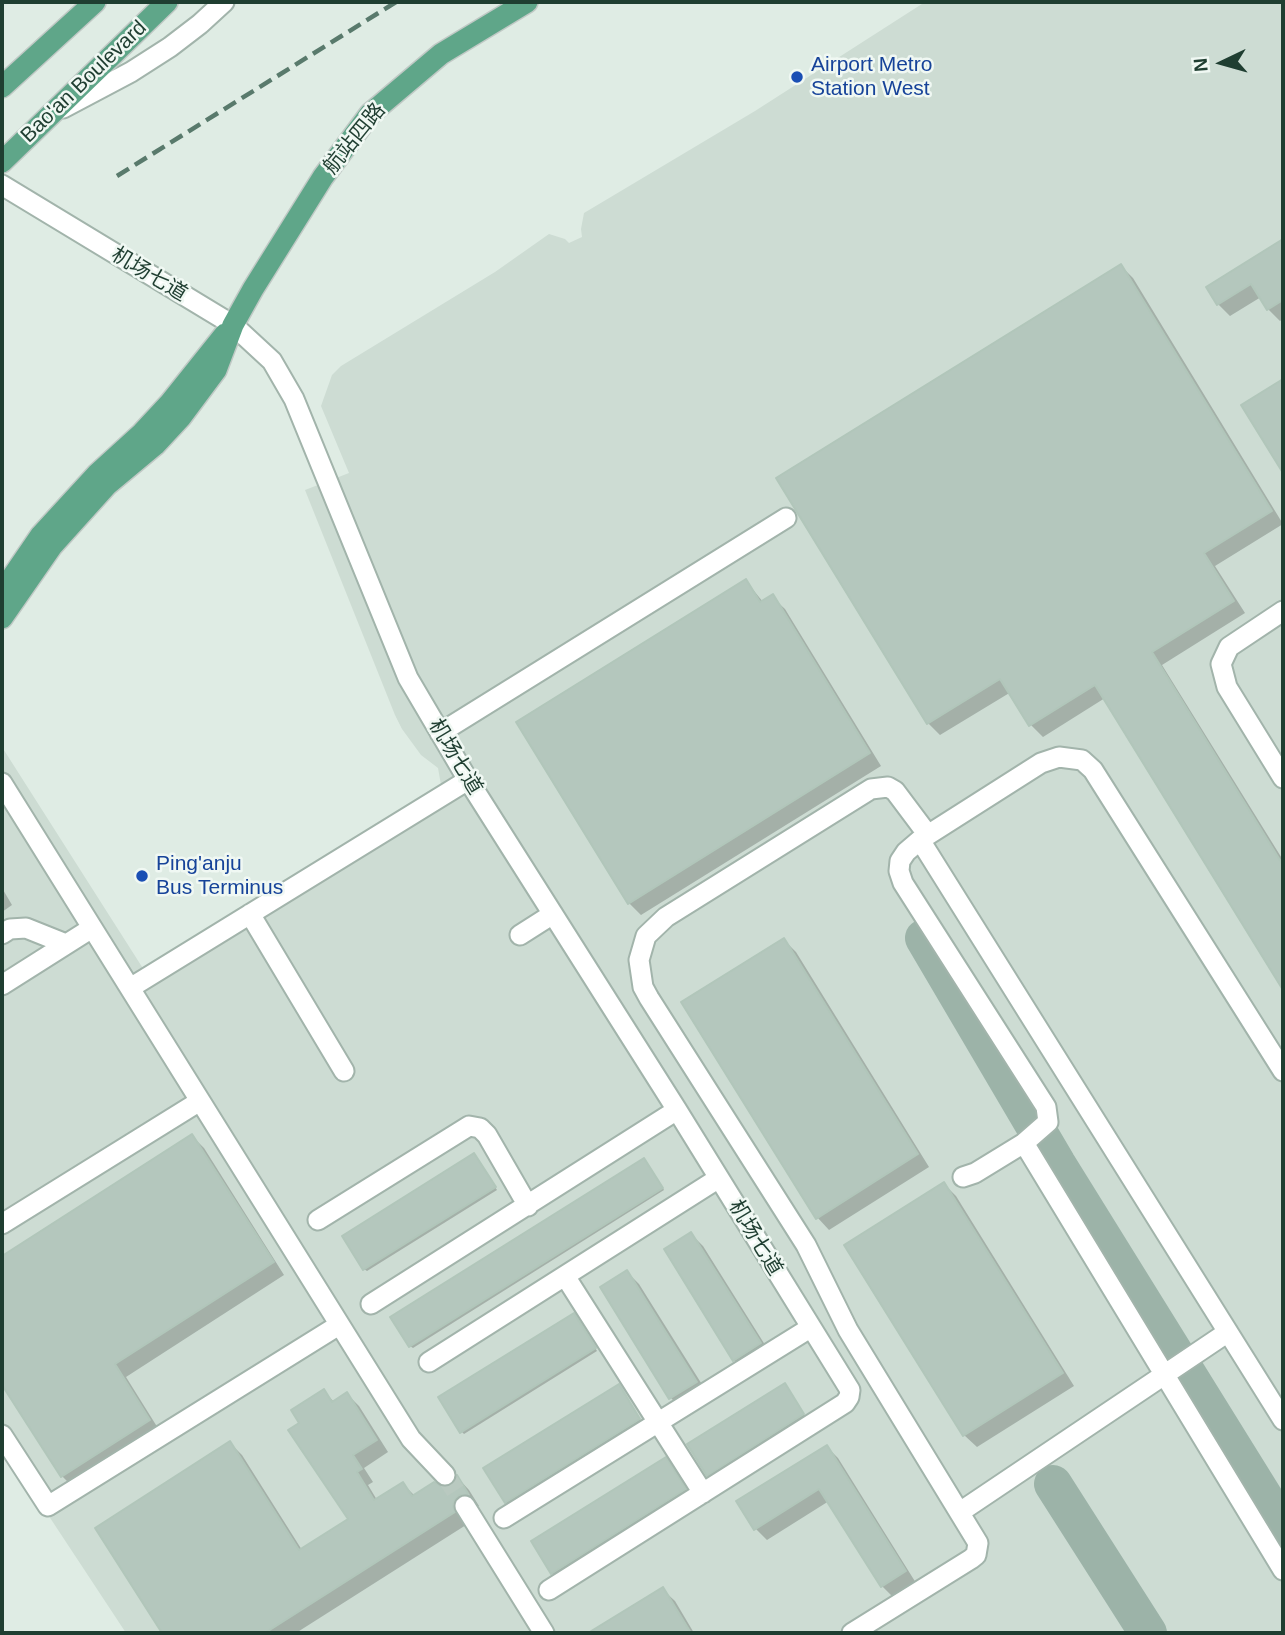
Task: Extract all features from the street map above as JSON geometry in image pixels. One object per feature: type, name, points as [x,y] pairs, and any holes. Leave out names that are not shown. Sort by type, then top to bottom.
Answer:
[{"type":"main road","points":[[68,25],[88,2]]},
{"type":"main road","points":[[2,87],[95,2]]},
{"type":"main road","name":"Bao'an Boulevard","points":[[2,162],[167,2]]},
{"type":"main road","name":"航站四路","points":[[2,592],[41,535],[97,474],[169,404],[233,324],[323,177],[370,114],[441,54],[527,2]]},
{"type":"main road","name":"航站四路","points":[[2,618],[52,546],[82,511],[181,417],[216,370],[233,324]]},
{"type":"street","points":[[42,122],[153,59],[200,24],[224,2]]},
{"type":"street","name":"机场七道","points":[[2,185],[233,324],[272,361],[285,382],[329,481],[408,678],[468,780],[677,1110],[850,1391],[845,1403],[703,1493]]},
{"type":"street","points":[[440,733],[786,518]]},
{"type":"street","points":[[1283,611],[1229,647],[1220,664],[1227,687],[1283,778]]},
{"type":"street","points":[[963,1177],[975,1173],[1024,1143],[1048,1122],[1046,1107],[903,883],[899,871],[900,861],[906,852],[924,837],[1041,763],[1059,757],[1082,760],[1093,770],[1283,1071]]},
{"type":"street","points":[[130,988],[468,780]]},
{"type":"street","points":[[2,783],[411,1439],[445,1475]]},
{"type":"street","points":[[852,1633],[976,1555],[976,1538],[848,1330],[806,1245],[649,998],[643,987],[639,960],[646,936],[666,916],[871,789],[888,787],[895,791],[1283,1420]]},
{"type":"street","points":[[250,914],[344,1071]]},
{"type":"street","points":[[520,934],[553,914]]},
{"type":"street","points":[[2,934],[9,929],[26,928],[66,944]]},
{"type":"street","points":[[2,985],[92,928]]},
{"type":"street","points":[[2,1224],[200,1101]]},
{"type":"street","points":[[371,1304],[677,1110]]},
{"type":"street","points":[[318,1220],[469,1126],[480,1128],[486,1135],[528,1206]]},
{"type":"street","points":[[1024,1143],[1283,1570]]},
{"type":"street","points":[[429,1362],[719,1178]]},
{"type":"street","points":[[549,1590],[703,1493],[565,1276]]},
{"type":"street","points":[[2,1435],[48,1506],[339,1325]]},
{"type":"street","points":[[504,1518],[810,1328]]},
{"type":"street","points":[[960,1512],[1228,1332]]},
{"type":"street","points":[[465,1506],[544,1633]]},
{"type":"shaded area","points":[[925,2],[1283,2],[1283,1633],[126,1633],[2,1445],[2,747],[144,970],[441,785],[438,768],[421,755],[395,715],[305,490],[349,473],[321,406],[332,375],[341,366],[495,272],[549,234],[569,243],[582,237],[584,213],[755,111]]},
{"type":"building","points":[[1283,239],[1283,300],[1267,310],[1251,284],[1217,305],[1206,287]]},
{"type":"building","points":[[1121,264],[1272,511],[1204,553],[1234,601],[1152,652],[1283,865],[1283,990],[1095,685],[1029,726],[1000,679],[927,724],[776,478]]},
{"type":"building","points":[[1283,379],[1283,473],[1241,405]]},
{"type":"building","points":[[746,579],[760,602],[773,594],[870,753],[628,904],[516,722]]},
{"type":"building","points":[[784,938],[918,1154],[816,1219],[681,1002]]},
{"type":"building","points":[[192,1134],[274,1262],[115,1364],[150,1420],[61,1477],[2,1385],[2,1256]]},
{"type":"building","points":[[474,1153],[496,1187],[363,1270],[342,1236]]},
{"type":"building","points":[[644,1158],[663,1188],[409,1347],[390,1317]]},
{"type":"building","points":[[944,1182],[1063,1373],[963,1436],[844,1245]]},
{"type":"building","points":[[691,1232],[761,1343],[733,1361],[664,1249]]},
{"type":"building","points":[[627,1270],[697,1382],[669,1399],[600,1287]]},
{"type":"building","points":[[574,1313],[596,1348],[460,1433],[438,1397]]},
{"type":"building","points":[[785,1383],[804,1414],[707,1476],[687,1444]]},
{"type":"building","points":[[619,1384],[640,1419],[505,1503],[483,1468]]},
{"type":"building","points":[[324,1389],[332,1402],[347,1392],[377,1440],[353,1455],[362,1469],[357,1472],[374,1500],[403,1482],[412,1496],[434,1482],[448,1487],[454,1483],[457,1475],[469,1495],[459,1495],[453,1506],[455,1512],[265,1633],[162,1633],[95,1528],[230,1441],[299,1550],[348,1519],[288,1430],[299,1423],[291,1410]]},
{"type":"building","points":[[827,1445],[906,1571],[881,1587],[819,1489],[754,1530],[736,1501]]},
{"type":"building","points":[[666,1457],[686,1489],[551,1574],[531,1541]]},
{"type":"building","points":[[663,1587],[691,1633],[588,1633]]},
{"type":"taxiway","points":[[924,938],[1057,1164],[1283,1528]]},
{"type":"taxiway","points":[[1053,1484],[1148,1633]]},
{"type":"tunnel","points":[[445,1475],[465,1506]]},
{"type":"railway","points":[[117,176],[396,2]]},
{"type":"place","name":"Airport Metro Station West","points":[[797,77]]},
{"type":"place","name":"Ping'anju Bus Terminus","points":[[142,876]]}]
